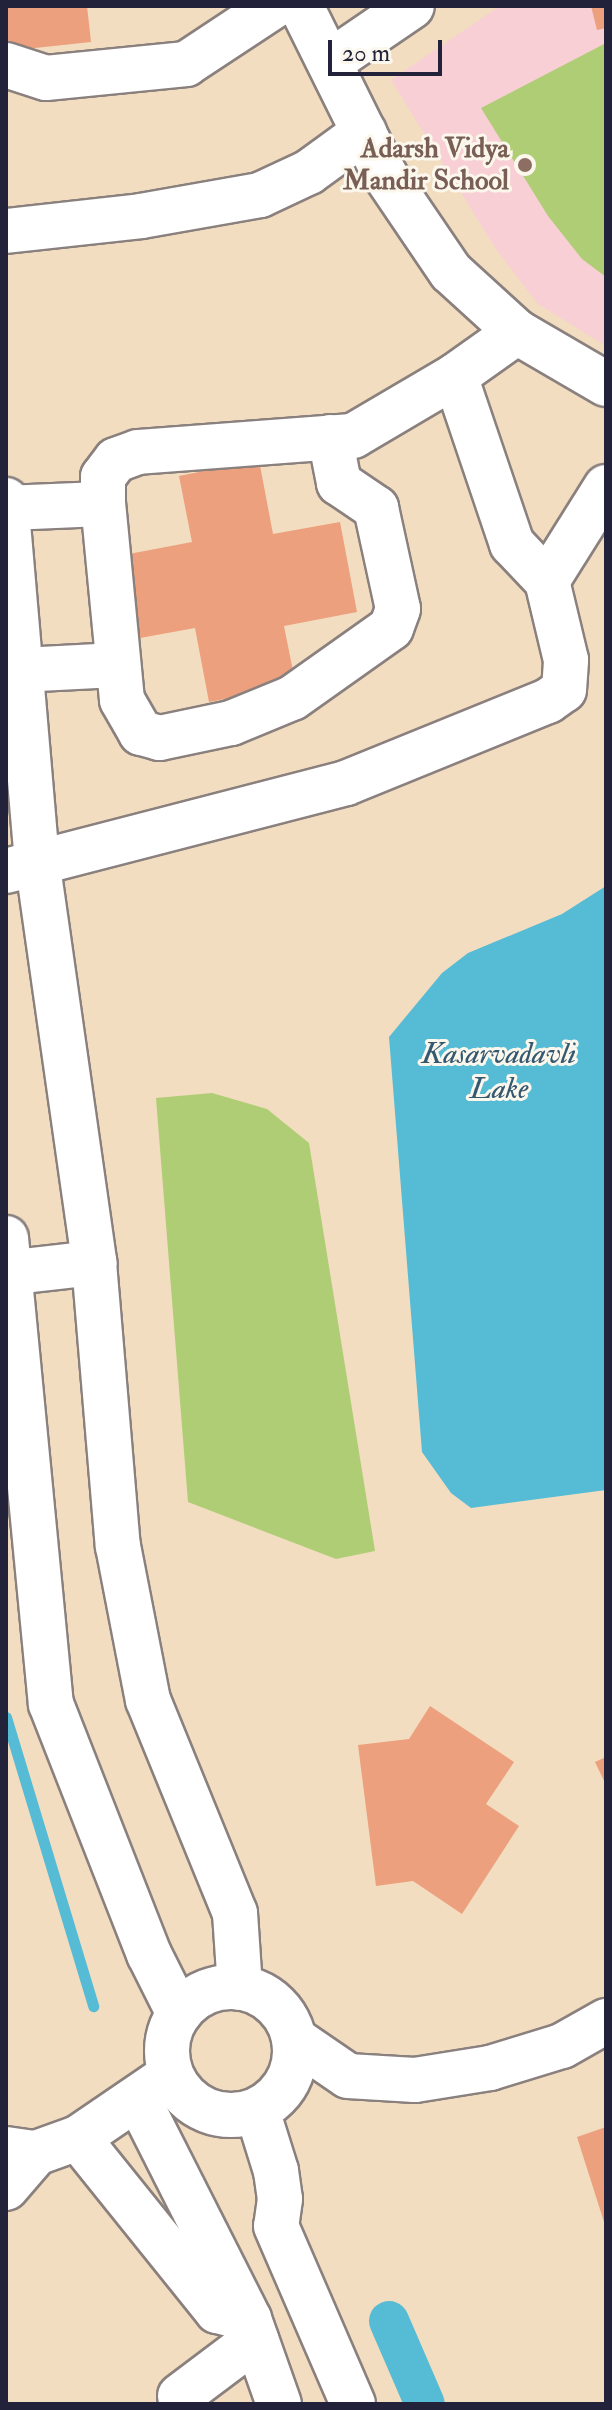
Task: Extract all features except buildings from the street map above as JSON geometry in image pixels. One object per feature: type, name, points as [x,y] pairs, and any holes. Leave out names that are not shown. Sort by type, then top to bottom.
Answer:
[{"type":"street","points":[[6,65],[46,78],[186,64],[274,6]]},
{"type":"street","points":[[301,6],[385,175],[451,272],[517,332],[606,384]]},
{"type":"street","points":[[330,62],[412,6]]},
{"type":"street","points":[[6,231],[141,216],[260,195],[309,172],[364,132]]},
{"type":"street","points":[[330,437],[339,483],[376,508],[398,609],[391,628],[292,698],[231,723],[160,738],[141,733],[129,719],[118,665],[103,504],[103,477],[116,460],[138,452],[330,437],[353,436],[455,376],[517,332]]},
{"type":"street","points":[[22,865],[346,783],[548,701],[564,690],[566,660],[547,581],[512,544],[455,376]]},
{"type":"street","points":[[547,581],[606,487]]},
{"type":"street","points":[[103,504],[8,521],[21,670],[22,865],[94,1263],[118,1546],[139,1664],[148,1700],[235,1913],[240,1988]]},
{"type":"street","points":[[21,670],[118,665]]},
{"type":"street","points":[[94,1263],[7,1261],[51,1704],[149,1954],[179,2014]]},
{"type":"street","points":[[279,2404],[253,2329],[212,2241],[155,2086],[179,2014],[212,1990],[240,1988],[272,2002],[294,2039],[348,2076],[415,2080],[490,2068],[562,2046],[606,2021]]},
{"type":"street","points":[[155,2086],[197,2106],[236,2116],[257,2110],[288,2081],[294,2039]]},
{"type":"street","points":[[6,2188],[21,2151],[78,2138],[155,2086]]},
{"type":"street","points":[[257,2110],[276,2171],[280,2199],[276,2226],[353,2404]]},
{"type":"street","points":[[78,2138],[217,2311],[253,2329]]},
{"type":"street","points":[[212,2241],[276,2226]]},
{"type":"street","points":[[180,2396],[253,2329]]},
{"type":"shaded area","name":"Adarsh Vidya Mandir School","points":[[500,6],[606,6],[606,346],[538,304],[496,249],[391,80]]},
{"type":"green space","points":[[606,43],[606,277],[582,259],[548,216],[481,108]]},
{"type":"green space","points":[[212,1093],[267,1109],[309,1143],[375,1551],[336,1559],[188,1502],[156,1098]]},
{"type":"water","name":"Kasarvadavli Lake","points":[[606,886],[606,1490],[471,1508],[451,1493],[422,1452],[389,1037],[442,973],[468,953],[562,914]]},
{"type":"waterway","points":[[6,1717],[93,2006]]},
{"type":"waterway","points":[[389,2321],[425,2404]]},
{"type":"place","name":"Adarsh Vidya Mandir School","points":[[525,165]]}]
